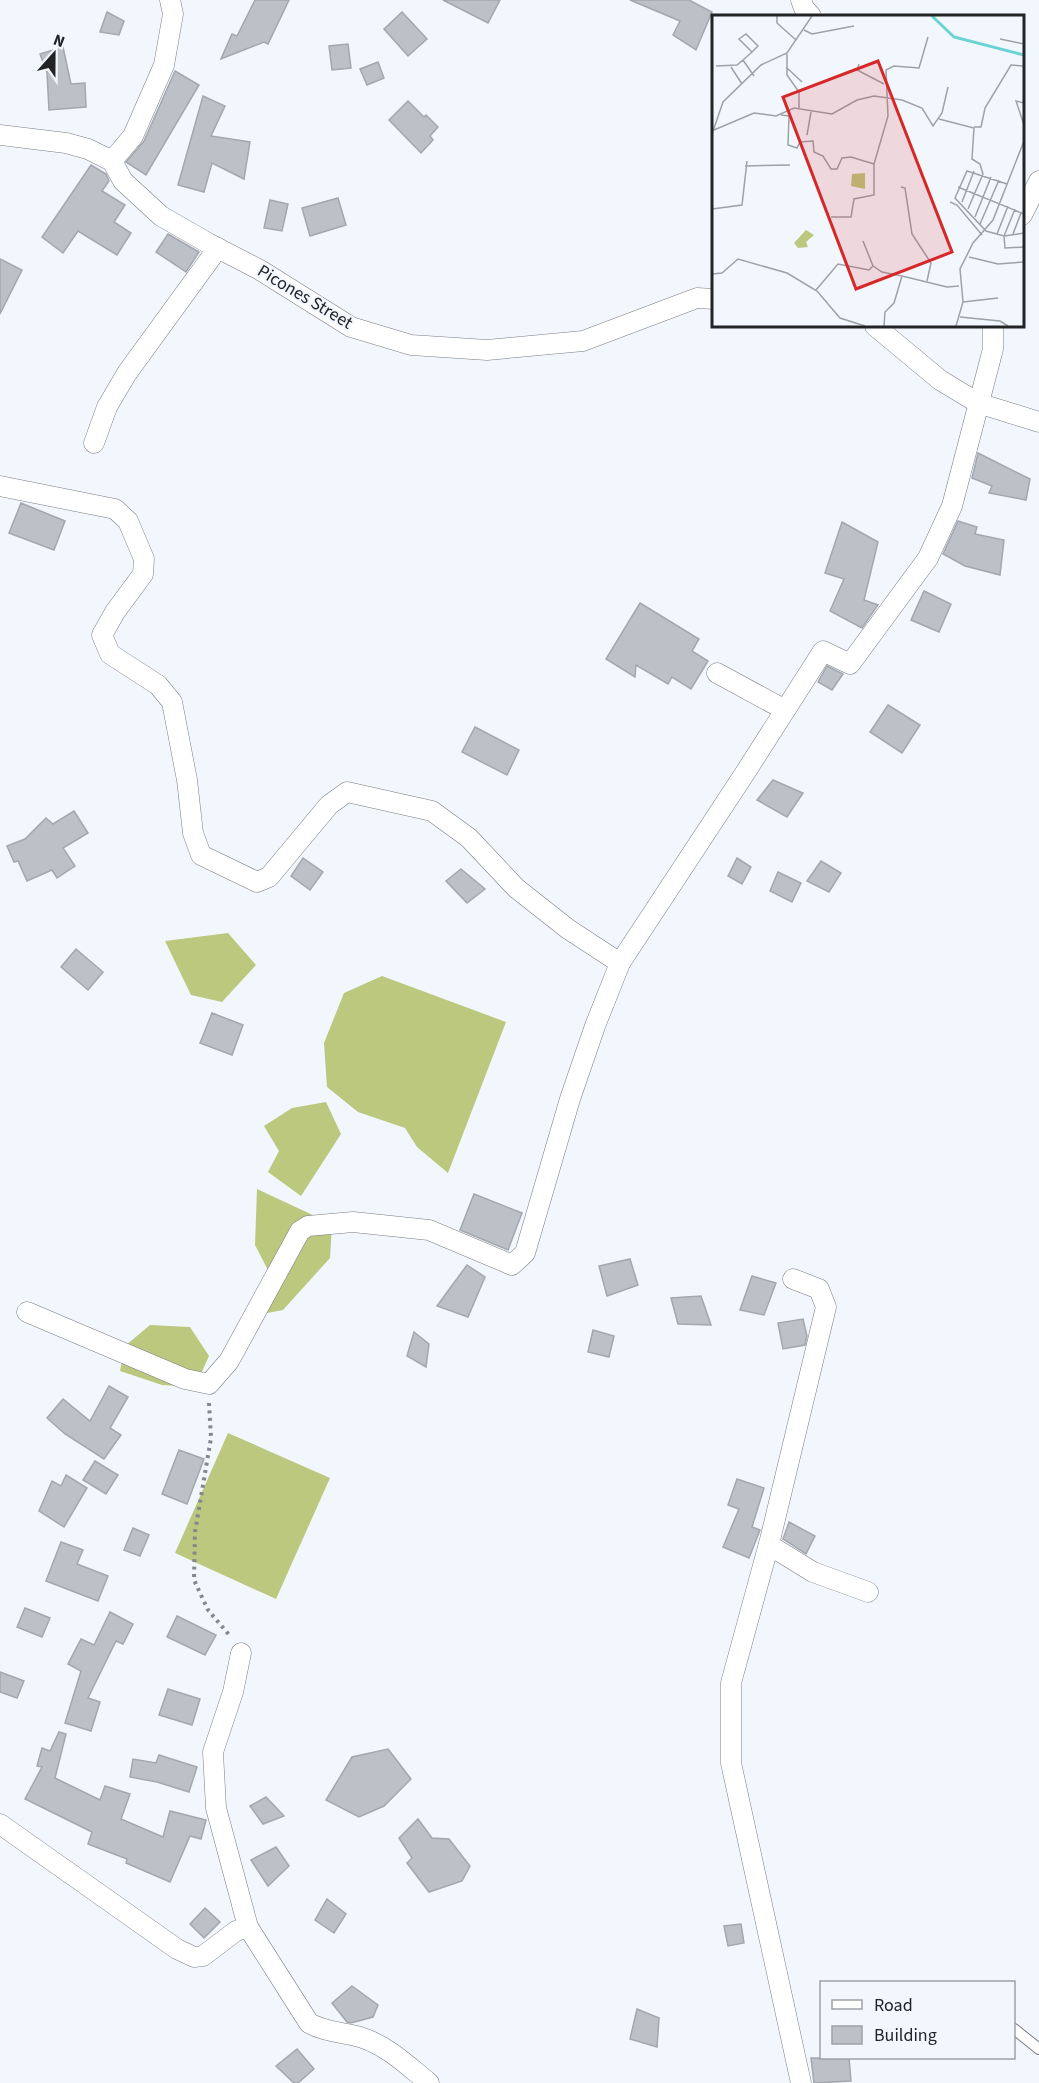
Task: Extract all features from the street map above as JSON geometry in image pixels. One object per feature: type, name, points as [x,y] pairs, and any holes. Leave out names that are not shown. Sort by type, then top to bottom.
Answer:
[{"type":"street","points":[[0,135],[66,143],[88,149],[112,161],[132,136],[164,65],[173,14],[170,0]]},
{"type":"street","points":[[801,0],[810,15]]},
{"type":"street","name":"Picones Street","points":[[112,161],[123,181],[161,216],[260,270],[351,327],[411,345],[487,350],[583,341],[697,298],[712,299]]},
{"type":"street","points":[[1024,213],[1039,181]]},
{"type":"street","points":[[94,443],[107,407],[127,373],[218,248]]},
{"type":"street","points":[[876,327],[940,380],[978,403],[1039,422]]},
{"type":"street","points":[[27,1312],[185,1379],[208,1384],[229,1361],[300,1231],[308,1226],[353,1222],[429,1230],[512,1264],[525,1253],[570,1099],[620,963],[823,651],[850,664],[928,558],[952,506],[993,349],[993,327]]},
{"type":"street","points":[[0,486],[115,509],[128,521],[144,559],[143,574],[115,612],[102,635],[110,654],[158,685],[172,702],[187,780],[193,833],[201,855],[257,882],[269,877],[329,805],[347,792],[432,811],[469,838],[516,888],[568,929],[620,963]]},
{"type":"street","points":[[717,673],[785,710]]},
{"type":"street","points":[[794,1279],[819,1289],[826,1307],[768,1545],[731,1683],[731,1763],[801,2083]]},
{"type":"street","points":[[768,1545],[813,1572],[868,1592]]},
{"type":"street","points":[[241,1653],[232,1692],[213,1752],[216,1808],[248,1927],[309,2023],[322,2030],[361,2038],[384,2046],[429,2083]]},
{"type":"street","points":[[0,1824],[177,1948],[194,1957],[203,1956],[236,1931],[248,1927]]},
{"type":"lane","points":[[1015,2030],[1039,2049]]},
{"type":"path","points":[[208,1384],[211,1438],[195,1532],[194,1580],[208,1610],[226,1630],[241,1653]]},
{"type":"green space","points":[[228,933],[256,965],[222,1002],[191,995],[165,941]]},
{"type":"green space","points":[[382,976],[506,1022],[448,1173],[417,1147],[405,1128],[358,1112],[327,1087],[324,1043],[344,993]]},
{"type":"green space","points":[[326,1102],[341,1134],[301,1196],[268,1172],[279,1151],[264,1126],[292,1108]]},
{"type":"green space","points":[[257,1189],[332,1224],[330,1258],[283,1310],[251,1316],[251,1300],[270,1274],[255,1245]]},
{"type":"green space","points":[[150,1325],[190,1327],[209,1356],[195,1387],[162,1385],[120,1371],[125,1346]]},
{"type":"green space","points":[[228,1433],[330,1478],[276,1599],[175,1553]]},
{"type":"building","points":[[255,0],[289,0],[268,44],[264,42],[221,59],[232,34],[237,36]]},
{"type":"building","points":[[443,0],[500,0],[488,23]]},
{"type":"building","points":[[630,0],[689,0],[712,12],[696,50],[673,35],[680,21]]},
{"type":"building","points":[[107,12],[124,21],[119,35],[100,32]]},
{"type":"building","points":[[402,12],[427,39],[408,56],[384,29]]},
{"type":"building","points":[[348,44],[351,68],[332,70],[329,46]]},
{"type":"building","points":[[63,47],[71,84],[85,83],[86,107],[49,110],[47,73],[40,54]]},
{"type":"building","points":[[378,62],[384,78],[367,85],[360,69]]},
{"type":"building","points":[[175,71],[199,85],[146,175],[126,162],[144,141]]},
{"type":"building","points":[[203,96],[225,106],[211,136],[250,142],[244,179],[212,163],[204,192],[178,185]]},
{"type":"building","points":[[408,101],[438,127],[430,136],[433,140],[421,153],[389,120]]},
{"type":"building","points":[[91,165],[106,174],[109,181],[102,191],[125,205],[114,222],[131,233],[117,255],[78,231],[63,253],[42,237]]},
{"type":"building","points":[[338,198],[346,225],[310,236],[302,208]]},
{"type":"building","points":[[270,200],[288,204],[282,231],[264,228]]},
{"type":"building","points":[[168,234],[199,252],[186,272],[156,252]]},
{"type":"building","points":[[0,259],[22,270],[0,314]]},
{"type":"building","points":[[978,453],[1030,479],[1026,500],[989,493],[992,486],[972,478]]},
{"type":"building","points":[[21,503],[65,521],[54,550],[9,533]]},
{"type":"building","points":[[958,521],[977,527],[975,534],[1004,540],[1000,575],[965,566],[943,554]]},
{"type":"building","points":[[842,522],[878,542],[864,600],[878,605],[862,628],[830,611],[844,579],[825,573]]},
{"type":"building","points":[[924,591],[951,604],[939,632],[911,620]]},
{"type":"building","points":[[640,603],[699,639],[692,651],[708,661],[691,689],[672,677],[668,684],[636,665],[635,677],[606,659]]},
{"type":"building","points":[[827,666],[843,674],[832,690],[818,682]]},
{"type":"building","points":[[888,705],[920,725],[902,753],[870,732]]},
{"type":"building","points":[[475,727],[519,750],[507,775],[462,752]]},
{"type":"building","points":[[773,780],[803,793],[787,817],[757,800]]},
{"type":"building","points":[[74,811],[88,833],[63,848],[75,866],[57,878],[52,870],[27,881],[18,861],[14,862],[7,846],[25,839],[46,818],[53,824]]},
{"type":"building","points":[[303,858],[323,872],[310,890],[291,876]]},
{"type":"building","points":[[737,858],[751,867],[742,884],[728,876]]},
{"type":"building","points":[[821,861],[841,873],[829,892],[807,881]]},
{"type":"building","points":[[461,869],[485,889],[467,903],[446,881]]},
{"type":"building","points":[[778,872],[801,883],[792,902],[770,891]]},
{"type":"building","points":[[76,949],[103,972],[88,990],[61,967]]},
{"type":"building","points":[[212,1013],[243,1025],[232,1055],[200,1043]]},
{"type":"building","points":[[474,1194],[522,1213],[508,1250],[460,1230]]},
{"type":"building","points":[[630,1259],[638,1285],[607,1296],[599,1266]]},
{"type":"building","points":[[467,1265],[485,1277],[468,1317],[437,1306]]},
{"type":"building","points":[[752,1276],[776,1283],[764,1315],[740,1310]]},
{"type":"building","points":[[701,1296],[711,1325],[678,1324],[671,1298]]},
{"type":"building","points":[[803,1319],[807,1336],[805,1345],[783,1349],[778,1323]]},
{"type":"building","points":[[593,1330],[614,1336],[609,1357],[588,1352]]},
{"type":"building","points":[[414,1332],[429,1344],[426,1367],[407,1356]]},
{"type":"building","points":[[109,1386],[128,1397],[110,1428],[121,1435],[104,1459],[65,1434],[47,1418],[63,1399],[90,1421]]},
{"type":"building","points":[[179,1450],[204,1459],[187,1504],[162,1494]]},
{"type":"building","points":[[95,1461],[118,1475],[106,1494],[83,1480]]},
{"type":"building","points":[[66,1475],[87,1488],[64,1527],[39,1511],[52,1481],[61,1486]]},
{"type":"building","points":[[737,1479],[764,1488],[752,1527],[760,1530],[749,1558],[723,1547],[739,1509],[728,1505]]},
{"type":"building","points":[[789,1522],[815,1536],[806,1554],[783,1539]]},
{"type":"building","points":[[133,1528],[149,1535],[140,1556],[124,1550]]},
{"type":"building","points":[[61,1542],[83,1550],[77,1564],[108,1576],[98,1601],[46,1581]]},
{"type":"building","points":[[25,1608],[50,1618],[42,1637],[17,1627]]},
{"type":"building","points":[[110,1612],[133,1624],[123,1644],[116,1641],[88,1698],[100,1702],[91,1731],[65,1723],[81,1671],[68,1664],[81,1639],[94,1645]]},
{"type":"building","points":[[177,1616],[216,1635],[205,1655],[167,1637]]},
{"type":"building","points":[[0,1672],[24,1681],[17,1698],[0,1692]]},
{"type":"building","points":[[168,1689],[200,1699],[192,1725],[159,1715]]},
{"type":"building","points":[[59,1732],[66,1734],[55,1778],[100,1800],[105,1786],[130,1794],[121,1819],[163,1837],[170,1811],[206,1820],[201,1839],[190,1836],[170,1882],[126,1863],[127,1859],[88,1844],[92,1832],[25,1799],[42,1767],[37,1766],[42,1748],[50,1751]]},
{"type":"building","points":[[388,1749],[411,1779],[384,1806],[359,1817],[326,1800],[352,1757]]},
{"type":"building","points":[[159,1755],[197,1767],[189,1792],[157,1782],[130,1777],[133,1759],[156,1763]]},
{"type":"building","points":[[266,1797],[284,1816],[263,1824],[250,1806]]},
{"type":"building","points":[[418,1819],[432,1838],[449,1839],[470,1866],[462,1881],[429,1892],[407,1863],[412,1858],[399,1838]]},
{"type":"building","points":[[276,1847],[289,1866],[268,1886],[251,1860]]},
{"type":"building","points":[[327,1899],[346,1914],[334,1933],[315,1920]]},
{"type":"building","points":[[205,1908],[220,1922],[204,1938],[190,1924]]},
{"type":"building","points":[[741,1924],[744,1943],[728,1946],[724,1926]]},
{"type":"building","points":[[352,1986],[378,2005],[373,2017],[347,2022],[332,2003]]},
{"type":"building","points":[[637,2009],[659,2018],[657,2047],[630,2039]]},
{"type":"building","points":[[297,2049],[314,2069],[298,2083],[294,2083],[276,2066]]},
{"type":"building","points":[[811,2058],[849,2059],[851,2081],[814,2083]]}]
